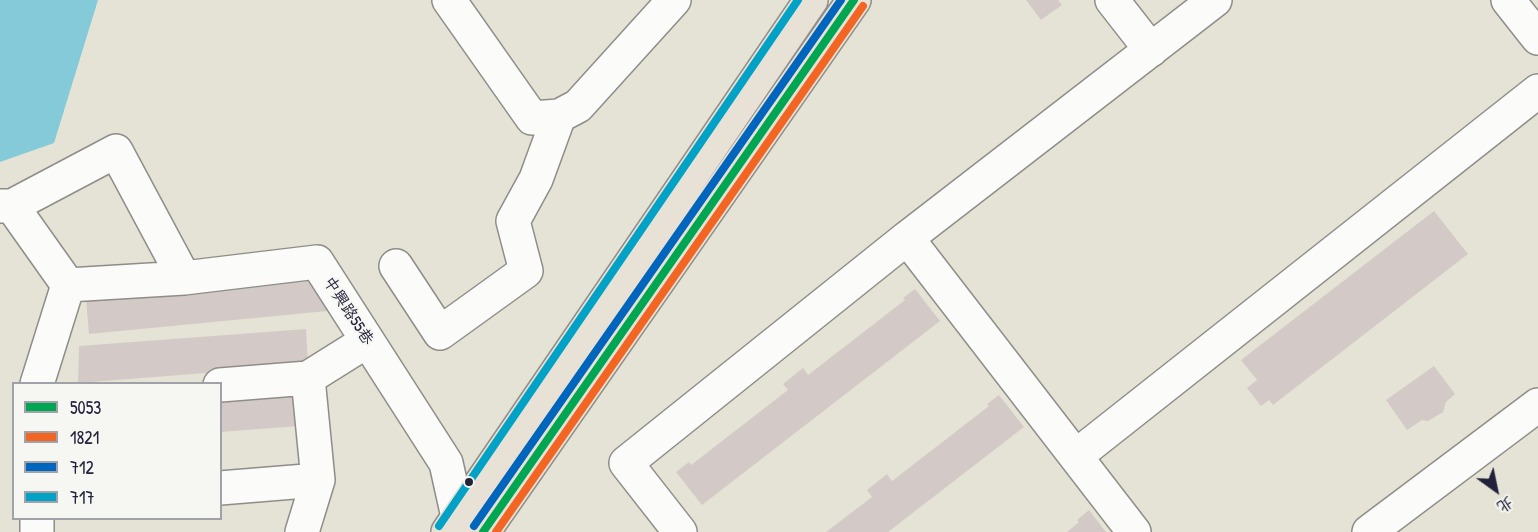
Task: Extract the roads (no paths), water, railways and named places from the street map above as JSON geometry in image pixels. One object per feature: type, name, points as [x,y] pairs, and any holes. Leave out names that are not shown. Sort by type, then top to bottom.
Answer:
[{"type":"main road","points":[[465,528],[811,0]]},
{"type":"main road","points":[[465,528],[844,3]]},
{"type":"lane","points":[[448,0],[532,118],[559,116],[578,106],[674,0]]},
{"type":"lane","points":[[1112,0],[1151,50]]},
{"type":"lane","points":[[681,532],[626,463],[907,238],[1215,0]]},
{"type":"lane","points":[[1508,0],[1538,38]]},
{"type":"lane","points":[[1076,456],[1538,91]]},
{"type":"lane","points":[[396,266],[440,333],[526,271],[513,221],[536,179],[559,116]]},
{"type":"lane","points":[[38,382],[68,285],[6,206],[116,151],[184,278]]},
{"type":"lane","points":[[907,238],[1134,532]]},
{"type":"lane","name":"中興路55巷","points":[[68,285],[184,278],[317,262],[446,463],[465,528]]},
{"type":"lane","points":[[222,385],[309,378],[367,341]]},
{"type":"lane","points":[[303,532],[318,480],[309,378]]},
{"type":"lane","points":[[1369,532],[1538,405]]},
{"type":"lane","points":[[222,488],[318,480]]},
{"type":"water","points":[[0,0],[98,0],[54,143],[0,162]]}]
